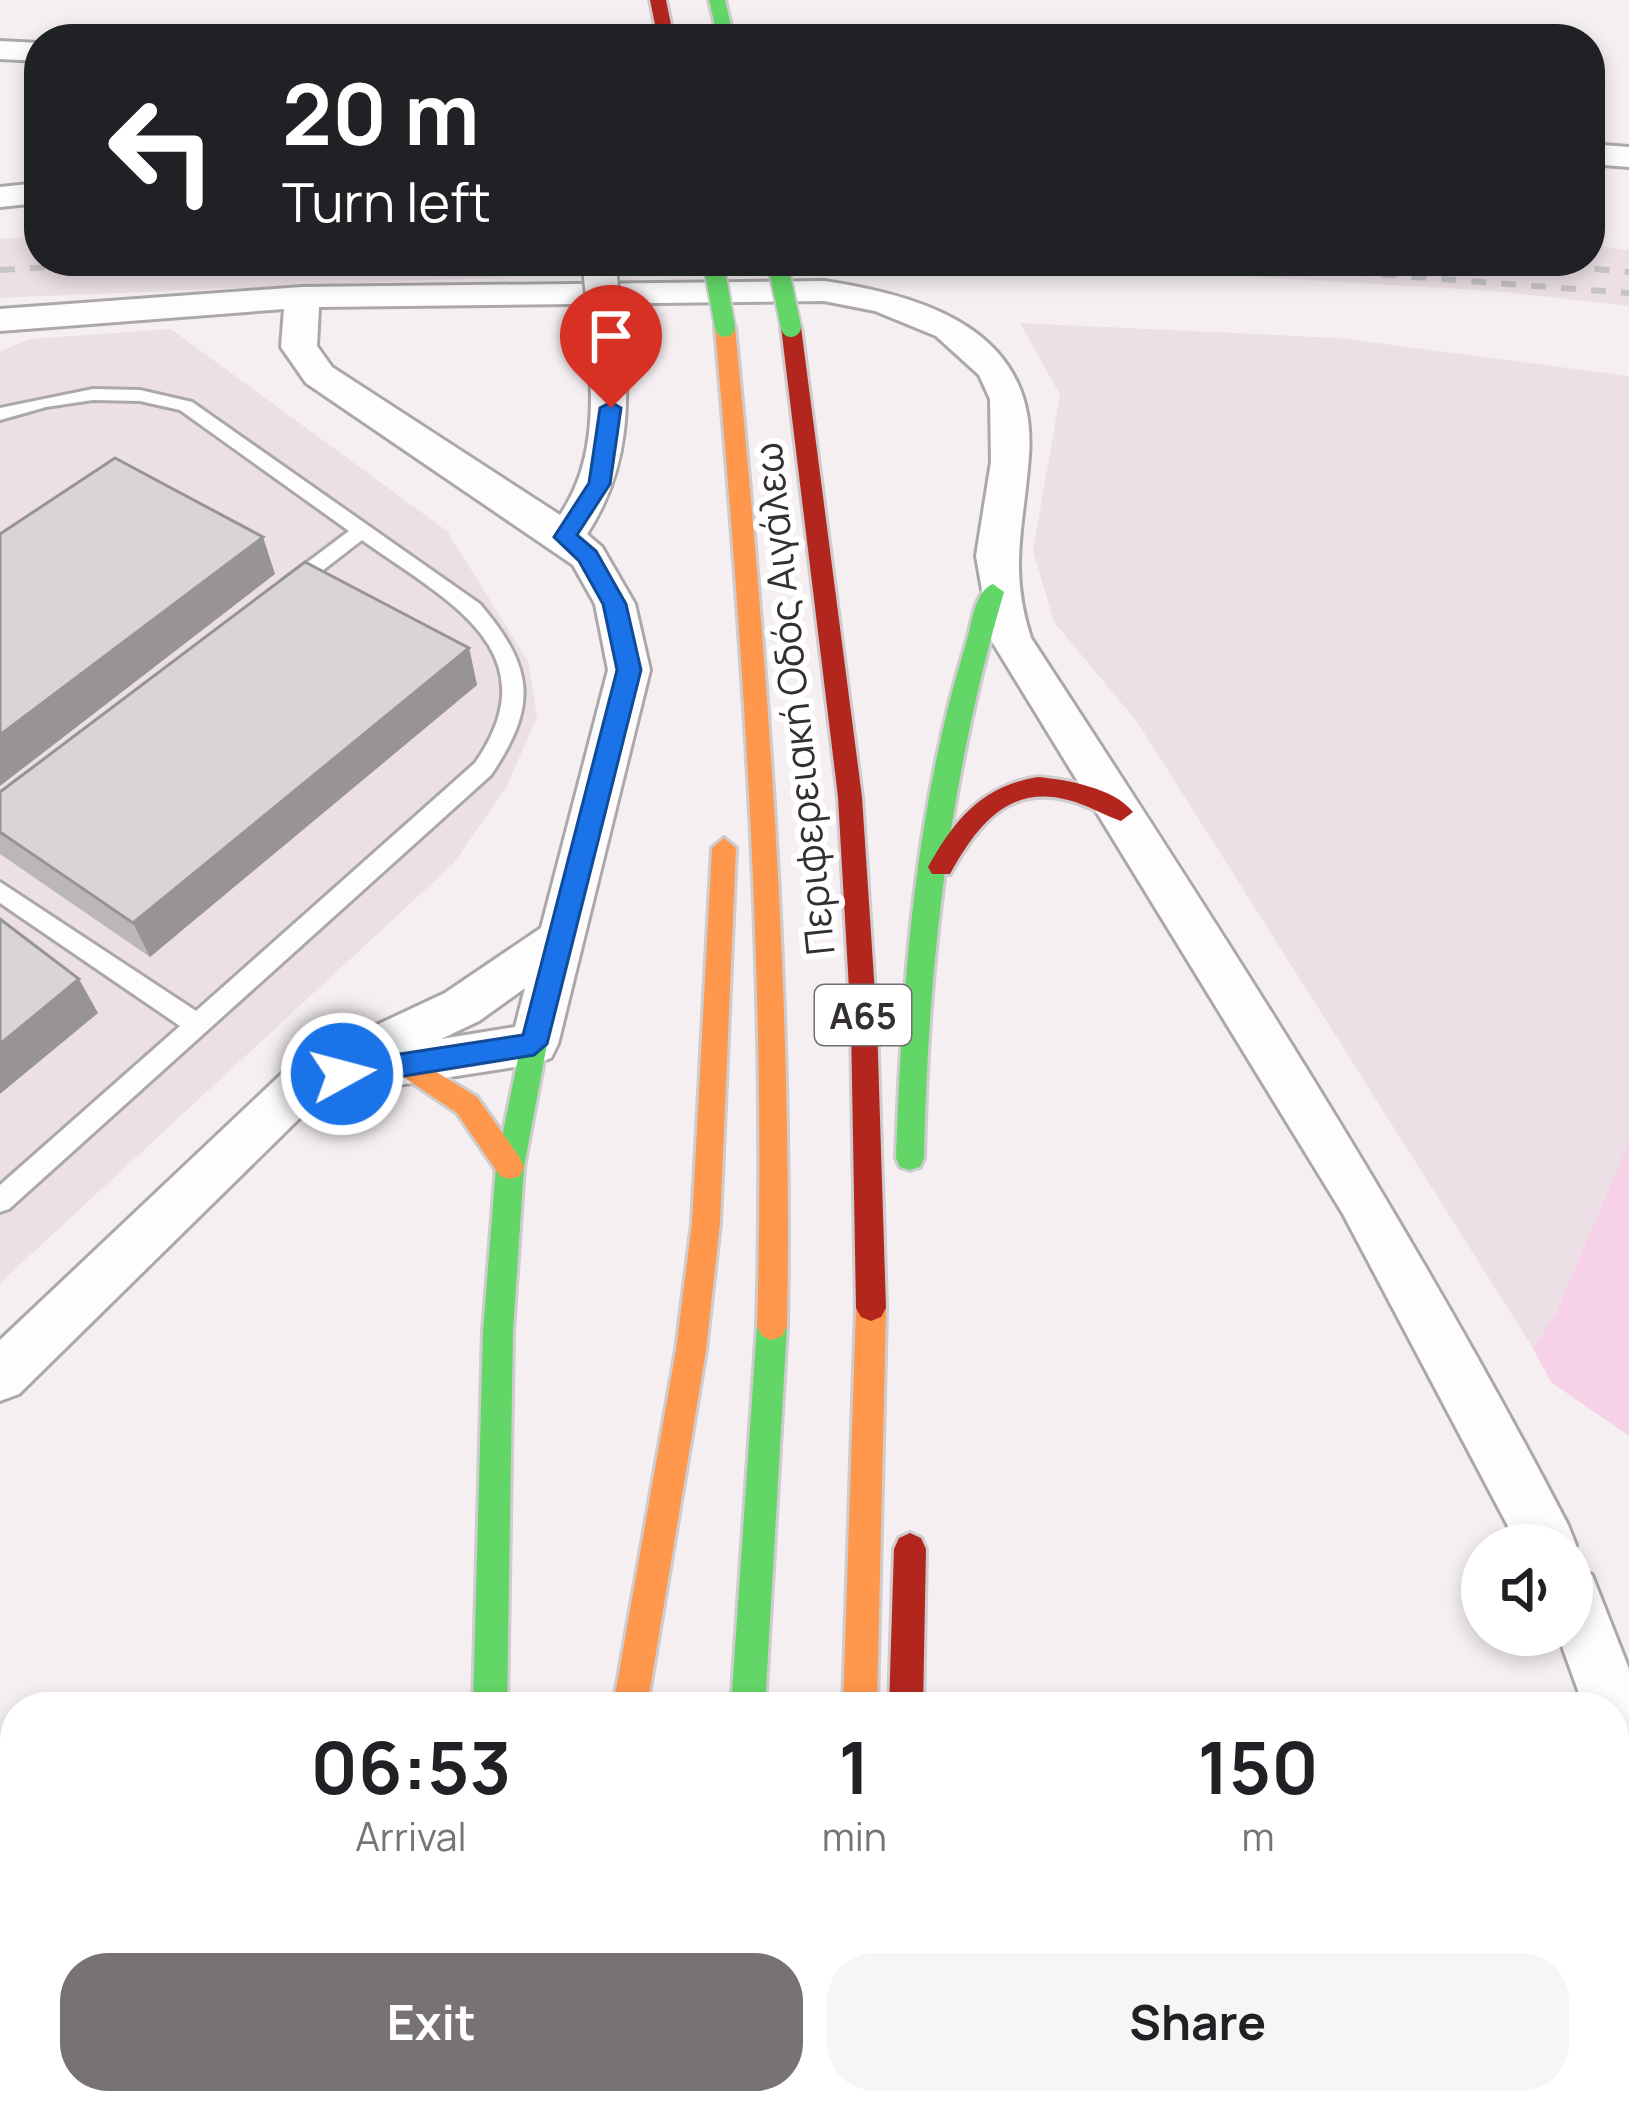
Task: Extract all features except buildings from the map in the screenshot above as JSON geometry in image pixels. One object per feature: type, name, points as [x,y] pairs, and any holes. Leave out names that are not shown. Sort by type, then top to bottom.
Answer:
[{"type":"highway","name":"Περιφερειακή Οδός Αιγάλεω","points":[[716,276],[725,327],[758,680],[774,1065],[772,1323],[749,1692]]},
{"type":"highway","name":"Περιφερειακή Οδός Αιγάλεω","points":[[780,276],[791,327],[850,794],[866,1062],[871,1504],[861,1692]]},
{"type":"highway","points":[[910,1190],[914,1025],[940,812],[975,640],[993,592]]},
{"type":"highway","points":[[633,1692],[691,1350],[706,1223],[732,799],[758,680]]},
{"type":"highway","points":[[931,893],[967,819],[990,798],[1021,786],[1057,784],[1091,793],[1121,812]]},
{"type":"highway","points":[[490,1692],[498,1331],[510,1167],[534,1044]]},
{"type":"highway","points":[[409,1066],[467,1105],[510,1167]]},
{"type":"highway","points":[[907,1692],[910,1522]]},
{"type":"street","points":[[565,537],[588,506],[607,463],[611,408],[600,276]]},
{"type":"street","points":[[0,320],[302,297],[824,291],[904,306],[963,340],[1003,384],[1012,435],[993,592],[1011,640],[1121,812],[1485,1416],[1538,1524]]},
{"type":"street","points":[[302,297],[299,347],[320,375],[588,556],[615,604],[629,670],[534,1044],[308,1079]]},
{"type":"street","points":[[0,1376],[308,1079],[462,1007],[562,937]]},
{"type":"street","points":[[1593,1651],[1608,1692]]},
{"type":"lane","points":[[0,414],[94,394],[155,395],[186,406],[473,609],[499,636],[515,670],[516,703],[508,737],[448,802],[0,1201]]},
{"type":"lane","points":[[272,599],[363,530]]},
{"type":"lane","points":[[0,891],[196,1024]]},
{"type":"shaded area","points":[[24,237],[24,276],[527,276],[0,298],[0,239]]},
{"type":"shaded area","points":[[1605,247],[1629,250],[1629,306],[1494,291],[1242,276],[1605,276]]},
{"type":"shaded area","points":[[1020,323],[1339,338],[1629,376],[1629,1141],[1556,1313],[1533,1348],[1138,723],[1054,622],[1033,551],[1060,395]]},
{"type":"shaded area","points":[[171,329],[447,531],[528,661],[537,717],[506,788],[453,864],[0,1283],[0,352],[29,339]]},
{"type":"shaded area","points":[[1629,1141],[1629,1436],[1551,1382],[1533,1348],[1556,1313]]},
{"type":"railway","points":[[0,270],[24,269]]},
{"type":"railway","points":[[1605,270],[1629,272]]},
{"type":"railway","points":[[1402,276],[1629,293]]},
{"type":"traffic: fast","points":[[717,0],[723,24]]},
{"type":"traffic: fast","points":[[716,276],[725,327]]},
{"type":"traffic: fast","points":[[780,276],[791,327]]},
{"type":"traffic: fast","points":[[910,1158],[916,1014],[930,872],[955,731],[993,592]]},
{"type":"traffic: fast","points":[[490,1692],[498,1331],[510,1167],[534,1044]]},
{"type":"traffic: fast","points":[[749,1692],[772,1326]]},
{"type":"traffic: slow","points":[[725,327],[757,701],[771,951],[772,1326]]},
{"type":"traffic: slow","points":[[633,1692],[691,1350],[706,1223],[724,848]]},
{"type":"traffic: slow","points":[[409,1066],[467,1105],[510,1167]]},
{"type":"traffic: slow","points":[[860,1692],[871,1308]]},
{"type":"traffic: jam","points":[[658,0],[663,24]]},
{"type":"traffic: jam","points":[[791,327],[850,797],[864,1024],[871,1308]]},
{"type":"traffic: jam","points":[[941,867],[975,816],[1016,790],[1063,789],[1121,812]]},
{"type":"traffic: jam","points":[[906,1692],[910,1549]]},
{"type":"route","points":[[342,1074],[534,1044],[629,670],[615,604],[588,556],[565,537],[600,484],[611,437],[611,408]]}]
